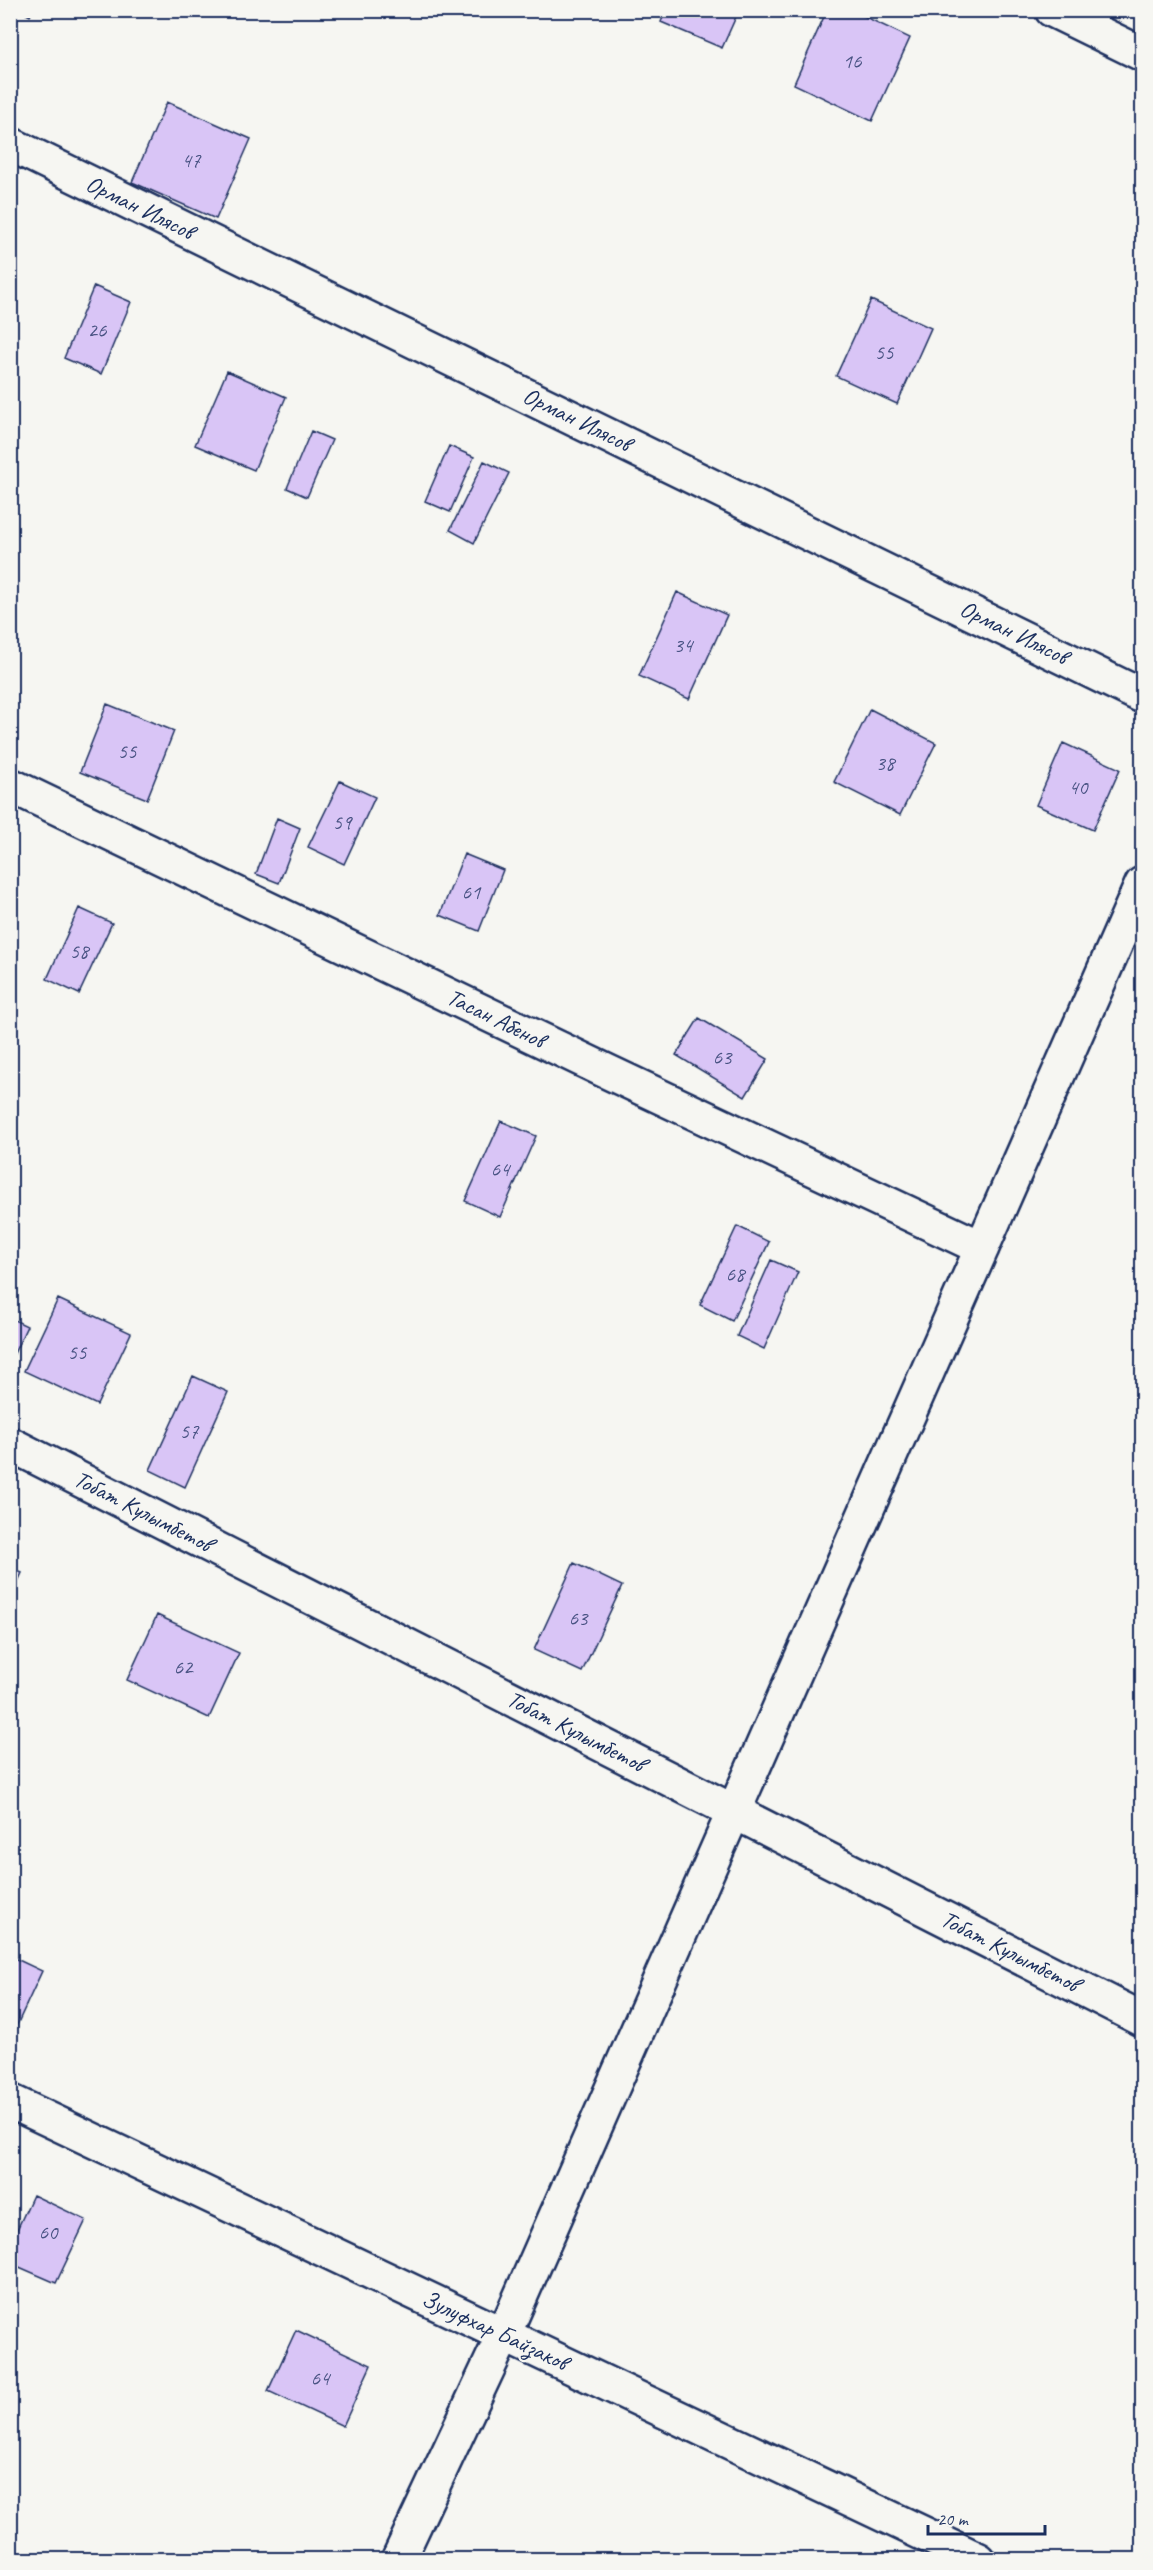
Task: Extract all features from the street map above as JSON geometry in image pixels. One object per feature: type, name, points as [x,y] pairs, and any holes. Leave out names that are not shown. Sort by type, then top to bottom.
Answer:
[{"type":"street","points":[[1052,10],[1143,54]]},
{"type":"street","name":"Орман Илясов","points":[[10,144],[1143,696]]},
{"type":"street","name":"Тасан Абенов","points":[[10,785],[606,1071],[982,1248]]},
{"type":"street","points":[[398,2559],[504,2334],[1143,884]]},
{"type":"street","name":"Тобат Кулымбетов","points":[[10,1444],[1143,2019]]},
{"type":"street","name":"Зулуфхар Байзаков","points":[[10,2101],[979,2559]]},
{"type":"building","points":[[19,10],[33,10],[30,16]]},
{"type":"building","points":[[666,10],[739,10],[722,48],[661,22]]},
{"type":"building","points":[[827,10],[851,10],[910,38],[872,121],[794,84]]},
{"type":"building","points":[[167,102],[251,139],[216,219],[132,182]]},
{"type":"building","points":[[94,286],[131,302],[101,374],[64,358]]},
{"type":"building","points":[[871,300],[931,328],[897,404],[836,376]]},
{"type":"building","points":[[227,371],[286,397],[254,470],[195,445]]},
{"type":"building","points":[[311,431],[332,440],[307,497],[287,488]]},
{"type":"building","points":[[449,446],[474,457],[450,512],[425,501]]},
{"type":"building","points":[[484,461],[509,473],[474,543],[450,530]]},
{"type":"building","points":[[677,592],[727,615],[689,699],[639,676]]},
{"type":"building","points":[[107,704],[174,731],[147,799],[80,772]]},
{"type":"building","points":[[870,709],[936,743],[900,815],[834,782]]},
{"type":"building","points":[[1063,743],[1120,769],[1093,830],[1036,805]]},
{"type":"building","points":[[340,781],[375,797],[344,864],[308,847]]},
{"type":"building","points":[[277,818],[300,828],[279,883],[256,874]]},
{"type":"building","points":[[464,854],[503,870],[479,931],[440,915]]},
{"type":"building","points":[[79,908],[112,923],[79,994],[47,979]]},
{"type":"building","points":[[699,1018],[768,1059],[745,1097],[676,1055]]},
{"type":"building","points":[[501,1121],[536,1136],[500,1217],[465,1201]]},
{"type":"building","points":[[737,1226],[769,1242],[732,1321],[700,1305]]},
{"type":"building","points":[[771,1260],[798,1272],[764,1349],[737,1336]]},
{"type":"building","points":[[58,1299],[131,1333],[97,1405],[24,1371]]},
{"type":"building","points":[[10,1318],[27,1326],[10,1362]]},
{"type":"building","points":[[193,1376],[228,1392],[185,1487],[150,1470]]},
{"type":"building","points":[[574,1563],[622,1586],[582,1672],[534,1650]]},
{"type":"building","points":[[10,1568],[22,1573],[10,1599]]},
{"type":"building","points":[[157,1615],[239,1653],[209,1718],[127,1680]]},
{"type":"building","points":[[10,1956],[42,1971],[10,2040]]},
{"type":"building","points":[[33,2195],[86,2220],[56,2283],[10,2263],[10,2245]]},
{"type":"building","points":[[296,2330],[371,2365],[343,2426],[268,2391]]}]
